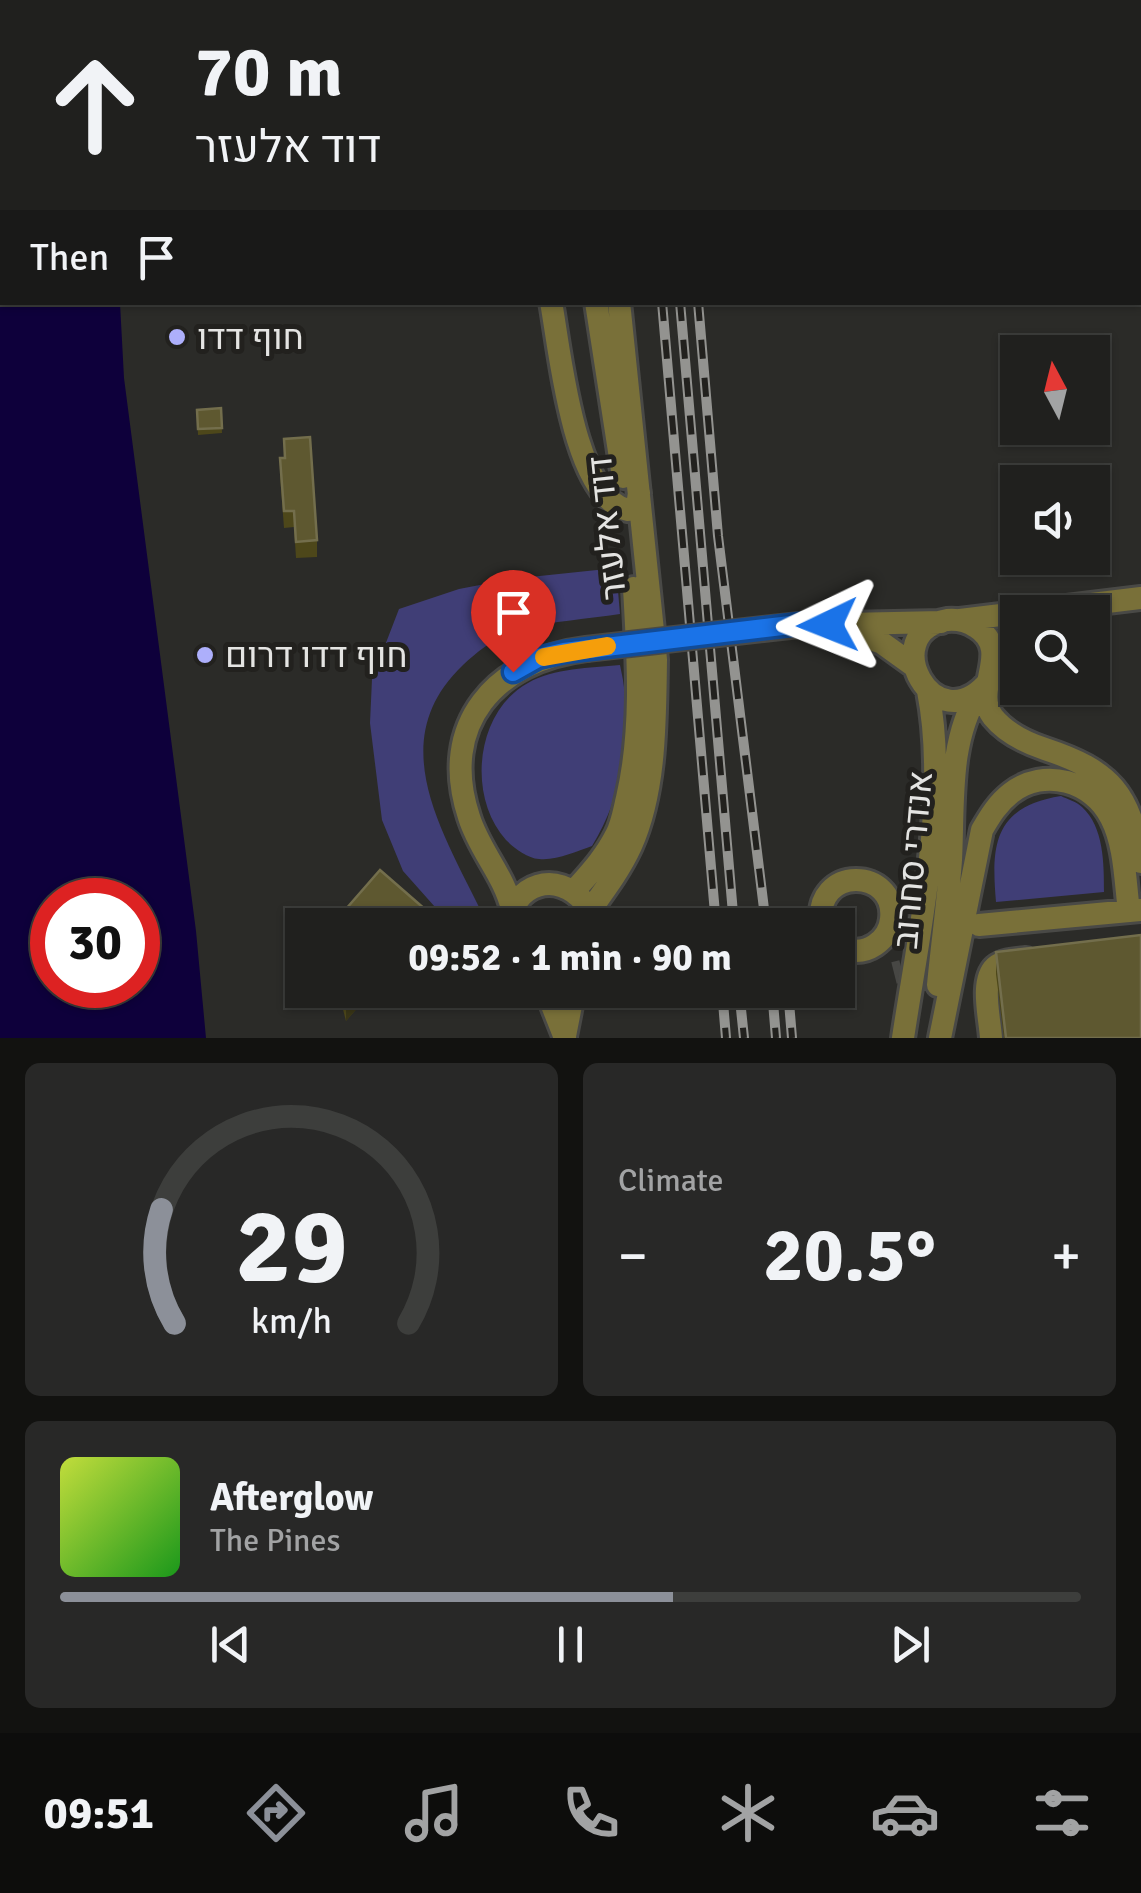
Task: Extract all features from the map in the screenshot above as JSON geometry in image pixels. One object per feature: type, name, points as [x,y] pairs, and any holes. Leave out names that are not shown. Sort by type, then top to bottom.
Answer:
[{"type":"street","points":[[553,305],[574,432],[599,489],[615,505],[634,502]]},
{"type":"street","name":"דוד אלעזר","points":[[596,908],[632,844],[652,750],[656,660],[634,502],[597,305]]},
{"type":"street","name":"דוד אלעזר","points":[[574,891],[602,860],[619,831],[637,742],[634,502],[619,305]]},
{"type":"street","points":[[1110,600],[1141,598]]},
{"type":"street","points":[[828,625],[1000,614]]},
{"type":"street","points":[[914,666],[916,644],[930,626],[950,620],[983,632],[991,642],[986,701],[992,716],[1028,744],[1092,767],[1112,782],[1133,820],[1141,862]]},
{"type":"street","name":"דוד אלעזר","points":[[508,908],[496,871],[469,820],[460,787],[465,732],[496,684],[538,658],[586,649],[799,624],[828,625]]},
{"type":"street","points":[[828,625],[882,643],[914,666],[928,692],[953,700],[987,680]]},
{"type":"street","name":"אנדרי סחרוב","points":[[936,1038],[958,741],[967,711],[1000,655]]},
{"type":"street","name":"אנדרי סחרוב","points":[[904,1038],[936,773],[928,692]]},
{"type":"street","points":[[936,1038],[982,830],[995,808],[1024,784],[1062,780],[1079,784],[1111,816],[1135,910],[979,925]]},
{"type":"street","points":[[496,871],[574,891],[584,908]]},
{"type":"street","points":[[822,908],[828,892],[856,879],[876,886],[889,902],[890,925],[895,935],[855,952]]},
{"type":"street","points":[[517,908],[528,890],[539,884]]},
{"type":"street","points":[[991,1038],[988,980],[993,968],[1003,962],[1042,957]]},
{"type":"street","points":[[553,1008],[565,1037]]},
{"type":"street","points":[[565,1037],[571,1008]]},
{"type":"shaded area","points":[[0,305],[120,305],[124,378],[196,931],[206,1038],[0,1038]]},
{"type":"shaded area","points":[[616,568],[620,614],[545,624],[505,635],[469,659],[439,694],[427,724],[423,754],[427,785],[450,848],[480,908],[436,908],[403,871],[382,820],[370,723],[372,679],[399,609],[459,589],[511,579]]},
{"type":"shaded area","points":[[620,665],[626,711],[624,758],[603,825],[592,846],[552,859],[525,855],[506,840],[486,801],[483,756],[487,734],[497,714],[510,696],[538,678],[572,669]]},
{"type":"shaded area","points":[[1061,796],[1082,807],[1095,825],[1101,846],[1104,892],[996,902],[995,863],[1002,831],[1022,809]]},
{"type":"building","points":[[221,408],[222,428],[198,429],[197,410]]},
{"type":"building","points":[[310,437],[317,540],[296,542],[294,511],[284,511],[280,458],[285,458],[284,439]]},
{"type":"building","points":[[380,870],[424,908],[347,908]]},
{"type":"building","points":[[1141,935],[1141,1038],[1006,1038],[996,952]]},
{"type":"tunnel","points":[[894,973],[902,971]]},
{"type":"railway","points":[[662,305],[715,908]]},
{"type":"railway","points":[[680,305],[733,908]]},
{"type":"railway","points":[[698,305],[718,536],[764,908]]},
{"type":"railway","points":[[724,1008],[726,1038]]},
{"type":"railway","points":[[741,1008],[744,1038]]},
{"type":"railway","points":[[774,1008],[776,1038]]},
{"type":"railway","points":[[790,1008],[792,1038]]},
{"type":"slow traffic","points":[[544,657],[607,646]]},
{"type":"place","name":"חוף דדו","points":[[177,337]]},
{"type":"place","name":"חוף דדו דרום","points":[[205,655]]},
{"type":"route","points":[[513,672],[538,658],[564,652],[799,624],[828,625]]}]
